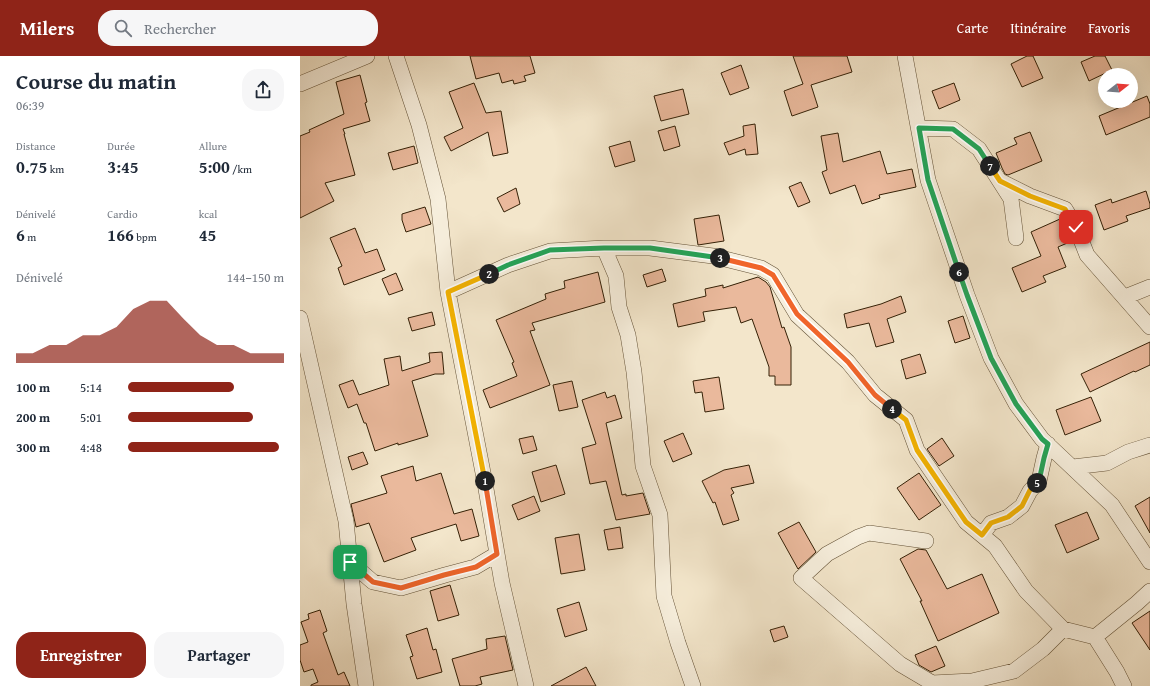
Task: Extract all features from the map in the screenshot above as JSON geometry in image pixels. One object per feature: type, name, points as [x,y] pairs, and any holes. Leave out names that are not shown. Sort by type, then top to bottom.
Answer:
[{"type":"street","points":[[300,84],[367,56]]},
{"type":"street","points":[[396,56],[419,125],[438,199],[448,292],[485,483],[502,583],[526,686]]},
{"type":"street","points":[[905,56],[928,180],[967,295],[991,358],[1016,404],[1042,439],[1112,505],[1150,562]]},
{"type":"street","points":[[919,128],[953,129],[979,149],[1011,199],[1016,238]]},
{"type":"street","points":[[1000,181],[1030,196],[1065,209],[1076,227],[1088,255],[1150,327]]},
{"type":"street","points":[[604,248],[616,276],[619,307],[628,335],[643,466],[660,515],[664,596],[693,686]]},
{"type":"street","points":[[448,292],[508,265],[550,250],[650,248],[713,256],[761,268],[773,275],[797,314],[848,362],[875,395],[906,420],[917,450],[966,522],[995,546],[1026,591],[1063,629],[1095,636],[1118,672],[1124,686]]},
{"type":"street","points":[[1125,297],[1150,287]]},
{"type":"street","points":[[300,318],[346,521],[366,686]]},
{"type":"street","points":[[982,535],[991,523],[1008,517],[1022,506],[1030,490],[1039,481],[1048,444]]},
{"type":"street","points":[[1073,467],[1107,463],[1128,452],[1150,445]]},
{"type":"street","points":[[926,541],[869,533],[858,537],[827,554],[801,578],[900,664],[932,683],[972,681],[1014,671],[1043,649],[1063,629]]},
{"type":"street","points":[[350,562],[373,582],[401,588],[476,567],[497,554]]},
{"type":"street","points":[[1095,636],[1138,603],[1150,591]]},
{"type":"building","points":[[470,56],[530,56],[535,73],[524,76],[526,81],[514,84],[513,80],[502,83],[499,73],[476,79]]},
{"type":"building","points":[[793,56],[847,56],[852,72],[811,85],[818,107],[792,116],[784,91],[803,84]]},
{"type":"building","points":[[1027,56],[1033,56],[1043,78],[1022,87],[1011,64]]},
{"type":"building","points":[[1095,56],[1105,56],[1111,68],[1098,68],[1098,77],[1089,81],[1081,62]]},
{"type":"building","points":[[741,65],[749,88],[730,95],[721,73]]},
{"type":"building","points":[[360,75],[370,121],[343,129],[355,175],[325,183],[334,201],[300,218],[300,136],[310,132],[309,130],[344,114],[336,82]]},
{"type":"building","points":[[474,83],[486,113],[501,111],[508,153],[493,156],[488,132],[451,151],[444,137],[463,128],[449,92]]},
{"type":"building","points":[[954,83],[960,100],[939,109],[932,91]]},
{"type":"building","points":[[683,89],[689,114],[661,121],[654,96]]},
{"type":"building","points":[[1147,96],[1150,104],[1150,117],[1106,135],[1099,116],[1118,108],[1138,108],[1138,100]]},
{"type":"building","points":[[755,124],[758,154],[746,155],[745,149],[729,155],[724,143],[744,136],[743,126]]},
{"type":"building","points":[[675,126],[680,146],[664,151],[658,131]]},
{"type":"building","points":[[1030,132],[1042,161],[1008,175],[1005,174],[996,153],[1017,144],[1014,138]]},
{"type":"building","points":[[838,133],[843,162],[880,151],[887,174],[912,169],[916,187],[879,195],[880,198],[862,204],[855,185],[830,194],[822,172],[827,170],[821,136]]},
{"type":"building","points":[[630,141],[635,161],[615,167],[609,147]]},
{"type":"building","points":[[414,146],[418,163],[393,170],[388,153]]},
{"type":"building","points":[[801,182],[810,202],[798,207],[789,187]]},
{"type":"building","points":[[516,188],[520,204],[504,212],[497,198]]},
{"type":"building","points":[[1146,191],[1150,208],[1126,216],[1128,221],[1104,230],[1095,205],[1111,199],[1112,203]]},
{"type":"building","points":[[425,207],[431,224],[406,232],[402,220],[402,214]]},
{"type":"building","points":[[719,215],[724,241],[698,245],[694,219]]},
{"type":"building","points":[[1060,219],[1068,231],[1072,241],[1058,247],[1066,267],[1043,276],[1046,282],[1022,292],[1012,268],[1041,256],[1031,232]]},
{"type":"building","points":[[355,228],[365,253],[377,249],[385,270],[344,285],[338,268],[342,266],[330,238]]},
{"type":"building","points":[[662,269],[666,281],[647,287],[643,275]]},
{"type":"building","points":[[598,272],[605,302],[532,323],[535,330],[530,331],[550,385],[490,408],[483,390],[517,376],[512,363],[514,362],[496,320],[546,299],[545,294],[565,288],[564,281]]},
{"type":"building","points":[[396,273],[403,290],[389,295],[382,279]]},
{"type":"building","points":[[758,277],[766,282],[770,287],[782,328],[784,327],[791,347],[791,385],[775,385],[775,376],[769,376],[769,367],[752,319],[741,323],[736,307],[703,312],[705,321],[678,327],[673,304],[706,296],[705,289],[723,285],[723,288]]},
{"type":"building","points":[[901,296],[906,312],[887,319],[894,342],[876,347],[869,323],[847,328],[844,314],[881,304]]},
{"type":"building","points":[[432,312],[435,325],[412,331],[408,318]]},
{"type":"building","points":[[963,316],[970,338],[955,343],[948,321]]},
{"type":"building","points":[[1150,342],[1150,365],[1090,392],[1081,374]]},
{"type":"building","points":[[442,352],[444,374],[435,374],[412,381],[428,436],[398,445],[398,443],[375,451],[366,423],[364,423],[357,404],[348,408],[339,385],[353,380],[359,395],[389,385],[384,359],[400,356],[402,371],[430,362],[429,353]]},
{"type":"building","points":[[920,354],[926,373],[906,379],[901,360]]},
{"type":"building","points":[[719,377],[724,409],[705,412],[702,392],[695,393],[693,381]]},
{"type":"building","points":[[572,381],[578,407],[559,411],[553,385]]},
{"type":"building","points":[[605,392],[607,398],[615,395],[622,418],[606,423],[622,495],[626,494],[626,496],[643,493],[650,514],[616,520],[606,481],[590,484],[582,448],[596,444],[582,400]]},
{"type":"building","points":[[1091,397],[1101,421],[1065,435],[1056,410]]},
{"type":"building","points":[[683,433],[692,454],[673,462],[664,441]]},
{"type":"building","points":[[533,436],[537,450],[523,454],[519,439]]},
{"type":"building","points":[[942,438],[954,456],[939,466],[927,449]]},
{"type":"building","points":[[363,452],[368,464],[352,470],[348,457]]},
{"type":"building","points":[[556,465],[565,494],[541,502],[532,472]]},
{"type":"building","points":[[749,465],[754,483],[731,488],[734,493],[731,495],[739,520],[723,525],[715,502],[713,503],[702,481],[724,470]]},
{"type":"building","points":[[413,466],[416,481],[441,473],[454,514],[472,509],[479,536],[461,541],[456,524],[411,538],[416,550],[384,562],[369,523],[356,527],[351,504],[387,493],[381,476]]},
{"type":"building","points":[[919,473],[941,505],[919,520],[897,488]]},
{"type":"building","points":[[534,496],[540,511],[518,520],[512,505]]},
{"type":"building","points":[[1150,497],[1150,533],[1135,506]]},
{"type":"building","points":[[1087,512],[1099,539],[1067,553],[1055,525]]},
{"type":"building","points":[[799,522],[816,552],[798,569],[778,533]]},
{"type":"building","points":[[620,527],[623,548],[608,550],[604,530]]},
{"type":"building","points":[[579,534],[585,570],[561,574],[555,538]]},
{"type":"building","points":[[918,549],[926,550],[947,589],[982,574],[999,613],[938,641],[920,601],[922,601],[900,559]]},
{"type":"building","points":[[450,585],[459,615],[438,621],[430,591]]},
{"type":"building","points":[[579,602],[587,630],[565,637],[557,609]]},
{"type":"building","points":[[320,610],[327,631],[323,633],[338,675],[344,672],[350,686],[311,686],[318,682],[313,669],[304,672],[300,660],[300,645],[308,642],[301,622],[309,619],[308,614]]},
{"type":"building","points":[[1150,611],[1150,650],[1132,623]]},
{"type":"building","points":[[784,626],[788,637],[774,642],[770,630]]},
{"type":"building","points":[[427,628],[433,650],[436,649],[442,672],[417,679],[410,657],[413,656],[406,635]]},
{"type":"building","points":[[505,636],[513,670],[480,677],[482,684],[475,686],[460,686],[452,659],[487,649],[486,639]]},
{"type":"building","points":[[936,646],[945,666],[931,672],[919,665],[915,655]]},
{"type":"building","points":[[586,667],[596,686],[551,686]]},
{"type":"route","points":[[350,562],[373,582],[401,588],[476,567],[497,554],[485,483],[448,292],[508,265],[550,250],[650,248],[713,256],[761,268],[773,275],[797,314],[848,362],[875,395],[906,420],[917,450],[966,522],[982,535],[991,523],[1008,517],[1022,506],[1030,490],[1039,481],[1048,444],[1042,439],[1016,404],[991,358],[967,295],[928,180],[919,128],[953,129],[979,149],[1000,181],[1030,196],[1065,209],[1076,227]]}]
